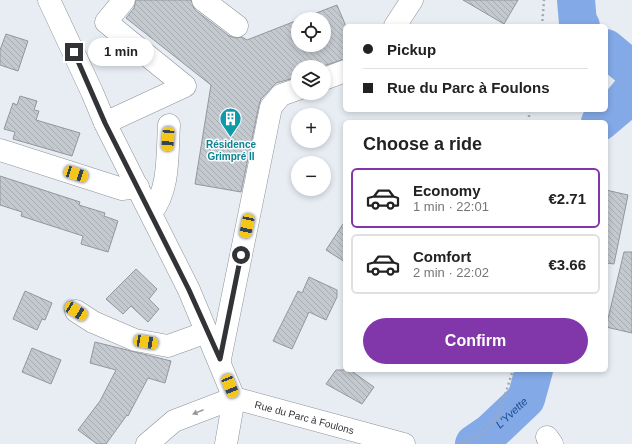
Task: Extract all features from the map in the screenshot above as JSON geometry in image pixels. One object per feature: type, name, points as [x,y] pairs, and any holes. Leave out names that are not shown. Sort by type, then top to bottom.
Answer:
[{"type":"street","points":[[49,0],[105,123],[189,290],[220,359],[234,398],[226,444]]},
{"type":"street","points":[[105,123],[186,86],[106,22],[124,0]]},
{"type":"street","points":[[203,0],[237,26]]},
{"type":"street","points":[[396,24],[412,0]]},
{"type":"street","points":[[331,76],[343,71]]},
{"type":"street","points":[[220,359],[271,107],[281,95],[291,91]]},
{"type":"street","points":[[151,213],[159,204],[165,181],[169,125]]},
{"type":"street","points":[[0,150],[122,189],[138,187]]},
{"type":"street","points":[[76,311],[94,322],[135,340],[168,346],[207,332]]},
{"type":"street","points":[[147,444],[174,421],[234,398]]},
{"type":"street","name":"Rue du Parc à Foulons","points":[[234,398],[404,444]]},
{"type":"path","points":[[542,24],[544,0]]},
{"type":"path","points":[[462,444],[482,433],[499,414],[512,372]]},
{"type":"building","name":"Résidence Grimpré II","points":[[136,0],[191,0],[195,10],[229,36],[236,38],[242,37],[247,40],[291,23],[291,52],[331,52],[331,12],[319,12],[337,5],[345,24],[343,24],[343,60],[331,63],[331,60],[291,60],[291,79],[276,83],[261,99],[241,192],[195,184],[211,85],[126,18],[134,8]]},
{"type":"building","points":[[463,0],[518,0],[504,24]]},
{"type":"building","points":[[6,34],[28,41],[18,71],[0,65],[0,50]]},
{"type":"building","points":[[20,96],[37,101],[34,110],[39,111],[36,120],[80,133],[72,156],[13,139],[15,132],[4,129],[13,103],[17,105]]},
{"type":"building","points":[[0,176],[80,202],[79,205],[105,213],[104,216],[118,221],[108,252],[81,244],[83,236],[21,216],[22,212],[0,205]]},
{"type":"building","points":[[608,190],[628,195],[614,264],[608,263]]},
{"type":"building","points":[[343,224],[343,261],[326,250]]},
{"type":"building","points":[[624,252],[632,252],[632,333],[608,327],[608,319]]},
{"type":"building","points":[[136,269],[157,289],[149,299],[159,309],[148,322],[131,306],[123,314],[106,299]]},
{"type":"building","points":[[309,277],[337,290],[337,297],[326,320],[309,312],[292,349],[273,341],[298,291],[302,293]]},
{"type":"building","points":[[25,291],[52,303],[45,320],[42,319],[37,330],[13,319]]},
{"type":"building","points":[[95,342],[171,361],[165,383],[148,378],[128,416],[127,415],[106,444],[97,444],[78,430],[100,401],[116,370],[90,363]]},
{"type":"building","points":[[32,348],[61,360],[51,384],[22,372]]},
{"type":"building","points":[[336,370],[343,370],[343,372],[353,372],[374,387],[362,404],[326,384]]},
{"type":"waterway","name":"L'Yvette","points":[[576,0],[579,24]]},
{"type":"waterway","name":"L'Yvette","points":[[608,50],[632,70]]},
{"type":"waterway","name":"L'Yvette","points":[[602,120],[619,106],[632,90]]},
{"type":"waterway","name":"L'Yvette","points":[[474,444],[490,433],[526,399],[533,372]]},
{"type":"place","name":"Résidence Grimpré II","points":[[231,138]]},
{"type":"route","points":[[74,52],[105,123],[189,290],[220,359],[241,255]]}]
